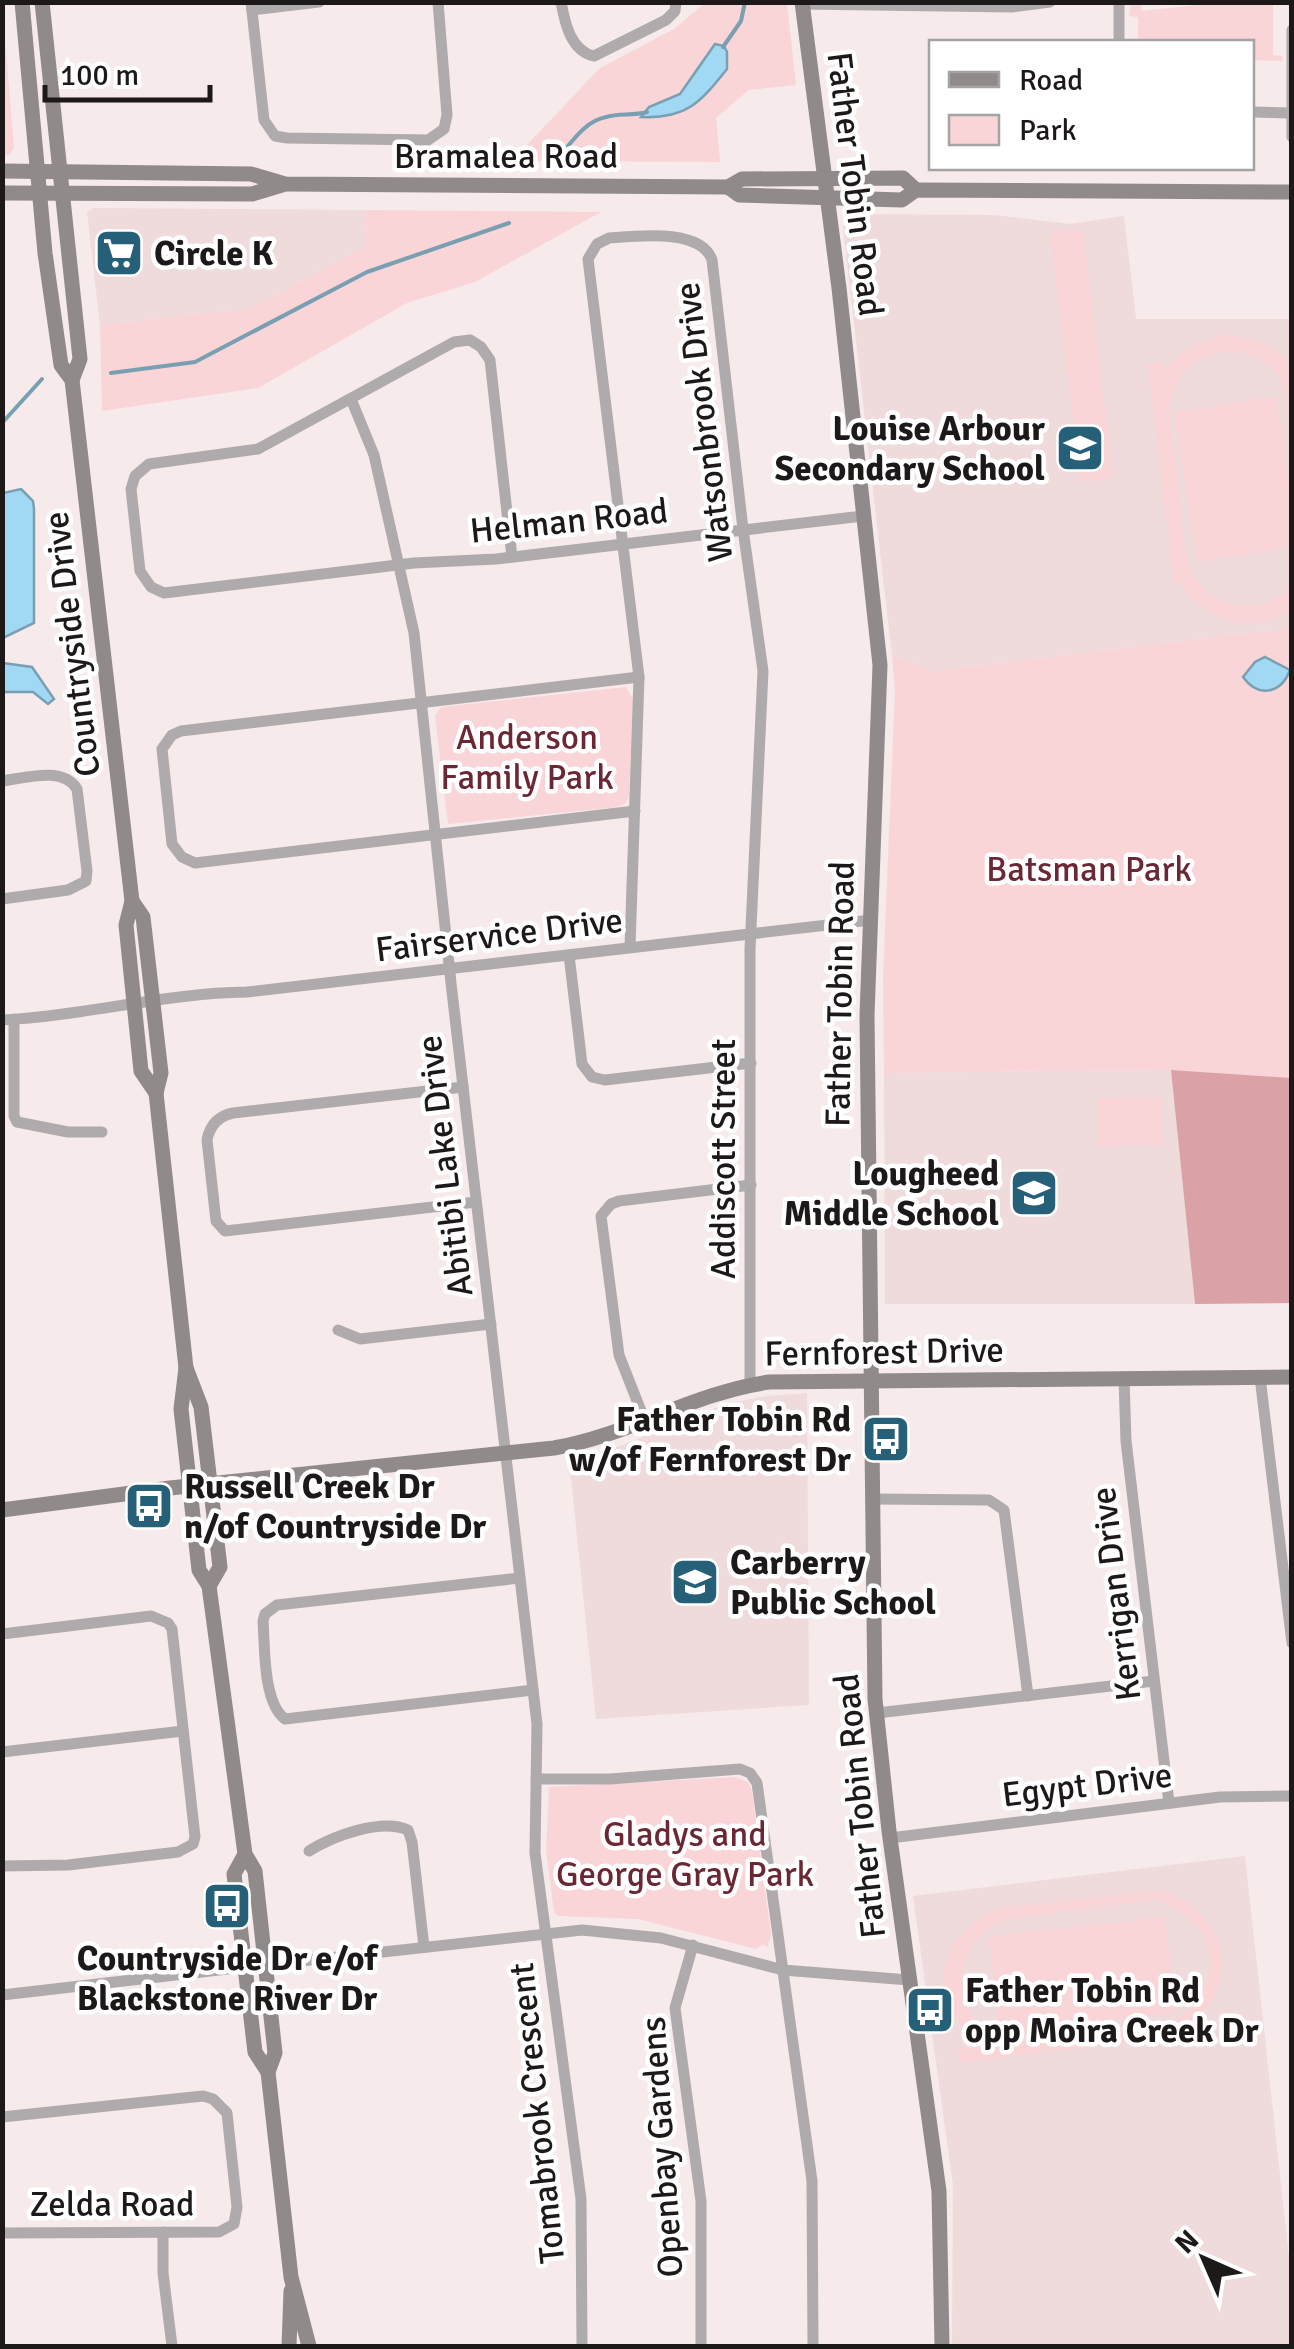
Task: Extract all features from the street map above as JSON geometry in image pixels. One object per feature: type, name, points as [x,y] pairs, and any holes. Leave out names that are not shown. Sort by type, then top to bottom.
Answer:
[{"type":"main road","name":"Countryside Drive","points":[[22,2],[37,171],[61,365],[72,380]]},
{"type":"main road","name":"Countryside Drive","points":[[42,2],[80,359],[72,380],[132,902],[126,925],[140,1071],[156,1094]]},
{"type":"main road","name":"Father Tobin Road","points":[[802,3],[828,198],[880,665],[867,1015],[877,1714],[890,1838],[939,2191],[942,2346]]},
{"type":"main road","name":"Bramalea Road","points":[[2,172],[251,174],[284,184],[728,187],[742,179],[903,178],[916,190]]},
{"type":"main road","name":"Bramalea Road","points":[[2,192],[252,194],[284,184]]},
{"type":"main road","name":"Bramalea Road","points":[[728,187],[739,196],[902,200],[916,190],[1292,192]]},
{"type":"main road","name":"Countryside Drive","points":[[132,902],[143,917],[161,1073],[156,1094],[186,1368],[181,1409],[200,1570],[209,1586],[245,1854],[254,1871],[266,1965],[276,2053],[268,2072]]},
{"type":"main road","name":"Countryside Drive","points":[[186,1368],[201,1407],[220,1568],[209,1586]]},
{"type":"main road","name":"Fernforest Drive","points":[[2,1510],[588,1442],[704,1396],[796,1380],[1292,1377]]},
{"type":"main road","name":"Countryside Drive","points":[[245,1854],[234,1874],[255,2052],[268,2072],[292,2277],[309,2346]]},
{"type":"main road","points":[[245,1967],[266,1965]]},
{"type":"main road","name":"Countryside Drive","points":[[289,2346],[292,2277]]},
{"type":"street","points":[[319,2],[252,6],[264,120],[275,136],[428,140],[441,134],[448,115],[438,2]]},
{"type":"street","points":[[561,2],[575,43],[581,51],[594,56],[666,20],[675,10],[676,2]]},
{"type":"street","points":[[802,3],[1012,7],[1050,2]]},
{"type":"street","points":[[1119,2],[1119,40]]},
{"type":"street","points":[[1292,30],[1292,137]]},
{"type":"street","points":[[1254,112],[1290,113]]},
{"type":"street","name":"Watsonbrook Drive","points":[[630,948],[639,677],[597,321],[587,268],[591,251],[608,238],[686,238],[697,241],[709,252],[763,671],[751,933]]},
{"type":"street","points":[[351,400],[462,339],[482,348],[490,360],[512,557]]},
{"type":"street","name":"Helman Road","points":[[351,400],[258,449],[160,461],[141,468],[131,489],[140,571],[151,587],[170,594],[400,565],[512,557],[863,516]]},
{"type":"street","name":"Abitibi Lake Drive","points":[[351,400],[374,455],[411,612],[537,1724],[534,1853],[545,1933]]},
{"type":"street","points":[[635,812],[195,862],[182,857],[172,844],[162,750],[172,735],[181,731],[639,677]]},
{"type":"street","points":[[2,780],[63,776],[73,782],[86,871],[86,881],[75,888],[2,899]]},
{"type":"street","name":"Fairservice Drive","points":[[8,1019],[871,920]]},
{"type":"street","name":"Addiscott Street","points":[[750,1385],[751,933]]},
{"type":"street","points":[[569,955],[582,1064],[592,1077],[605,1080],[750,1064]]},
{"type":"street","points":[[8,1019],[14,1116],[18,1122],[68,1132],[102,1132]]},
{"type":"street","points":[[463,1087],[219,1118],[207,1140],[216,1222],[224,1231],[476,1202]]},
{"type":"street","points":[[645,1421],[619,1355],[601,1216],[618,1201],[751,1185]]},
{"type":"street","points":[[338,1330],[360,1339],[492,1324]]},
{"type":"street","points":[[1260,1377],[1285,1522],[1292,1644]]},
{"type":"street","name":"Kerrigan Drive","points":[[1124,1378],[1126,1441],[1168,1803]]},
{"type":"street","points":[[874,1499],[988,1500],[1004,1510],[1028,1696]]},
{"type":"street","points":[[520,1578],[278,1605],[262,1621],[271,1699],[273,1707],[286,1719],[533,1690]]},
{"type":"street","points":[[2,1634],[151,1616],[162,1618],[172,1628],[195,1836],[186,1849],[68,1865],[2,1866]]},
{"type":"street","points":[[877,1714],[1154,1680]]},
{"type":"street","points":[[2,1752],[183,1731]]},
{"type":"street","points":[[536,1778],[610,1779],[740,1770],[750,1773],[758,1789],[814,2200],[814,2346]]},
{"type":"street","name":"Egypt Drive","points":[[890,1838],[1220,1797],[1292,1796]]},
{"type":"street","points":[[309,1851],[336,1835],[395,1826],[408,1830],[424,1947]]},
{"type":"street","points":[[266,1965],[545,1933],[616,1932],[693,1945],[783,1970],[909,1980]]},
{"type":"street","name":"Tomabrook Crescent","points":[[545,1933],[583,2219],[582,2346]]},
{"type":"street","name":"Openbay Gardens","points":[[693,1945],[676,2008],[701,2202],[700,2346]]},
{"type":"street","points":[[2,1995],[245,1967]]},
{"type":"street","name":"Zelda Road","points":[[2,2117],[203,2096],[221,2104],[227,2112],[237,2217],[234,2224],[220,2232],[2,2233]]},
{"type":"street","points":[[163,2232],[163,2272],[172,2346]]},
{"type":"shaded area","points":[[94,208],[366,210],[365,247],[252,308],[100,325],[87,212]]},
{"type":"shaded area","name":"Louise Arbour Secondary School","points":[[854,214],[994,215],[1070,224],[1124,216],[1136,319],[1291,319],[1291,628],[935,671],[892,656],[843,227]]},
{"type":"shaded area","name":"Lougheed Middle School","points":[[1171,1070],[1195,1304],[885,1304],[884,1073]]},
{"type":"shaded area","points":[[1171,1070],[1291,1078],[1291,1303],[1195,1304]]},
{"type":"shaded area","name":"Carberry Public School","points":[[807,1393],[809,1705],[596,1719],[569,1459],[620,1446],[725,1404]]},
{"type":"shaded area","points":[[1245,1856],[1291,2276],[1291,2346],[952,2346],[953,2185],[913,1896]]},
{"type":"green space","points":[[1135,2],[1140,3],[1142,11],[1215,3],[1283,3],[1273,4],[1273,55],[1282,56],[1283,61],[1254,60],[1254,40],[1138,40],[1138,17],[1129,16]]},
{"type":"green space","points":[[2,3],[14,148],[9,155],[2,156]]},
{"type":"green space","points":[[705,3],[787,3],[796,85],[749,90],[716,118],[720,162],[523,161],[524,148],[600,68],[674,29]]},
{"type":"green space","points":[[366,210],[601,212],[475,282],[407,303],[258,388],[102,411],[100,325],[252,308],[365,247]]},
{"type":"green space","points":[[1083,229],[1113,478],[1081,482],[1050,233]]},
{"type":"green space","points":[[1225,334],[1262,341],[1290,364],[1291,430],[1283,384],[1270,366],[1257,358],[1228,351],[1199,359],[1187,368],[1174,388],[1169,411],[1183,540],[1197,580],[1222,601],[1259,605],[1291,586],[1291,610],[1261,622],[1231,621],[1217,616],[1203,608],[1181,584],[1174,584],[1148,365],[1162,363],[1164,370],[1190,346]]},
{"type":"green space","points":[[1276,396],[1291,498],[1291,547],[1197,562],[1174,412]]},
{"type":"green space","name":"Batsman Park","points":[[1291,628],[1291,1078],[1171,1070],[884,1073],[883,977],[895,690],[892,656],[935,671]]},
{"type":"green space","name":"Anderson Family Park","points":[[626,687],[633,699],[626,803],[618,807],[448,824],[435,716],[441,707]]},
{"type":"green space","points":[[1161,1097],[1161,1145],[1097,1146],[1097,1098]]},
{"type":"green space","name":"Gladys and George Gray Park","points":[[735,1777],[748,1782],[752,1791],[771,1935],[767,1948],[764,1944],[756,1949],[638,1919],[558,1916],[554,1912],[546,1850],[549,1787]]},
{"type":"green space","points":[[1163,1890],[1188,1903],[1206,1919],[1217,1938],[1222,1959],[1220,1980],[1212,2001],[1174,2037],[959,2063],[958,2049],[977,2046],[949,2007],[944,1976],[947,1962],[960,1936],[996,1908]],"holes":[[[1155,1900],[1177,1910],[1204,1939],[1209,1974],[1190,2009],[1171,2024],[1015,2042],[991,2035],[969,2010],[963,1990],[965,1960],[979,1937],[1002,1920]]]},
{"type":"green space","points":[[1165,1917],[1176,2013],[999,2033],[989,1936]]},
{"type":"water","points":[[715,44],[724,46],[727,52],[727,69],[709,91],[681,112],[641,117],[649,107],[680,94]]},
{"type":"water","points":[[21,489],[33,501],[34,509],[34,623],[3,638],[3,493]]},
{"type":"water","points":[[1265,657],[1290,670],[1281,684],[1269,690],[1255,688],[1243,677],[1255,662]]},
{"type":"water","points":[[3,663],[32,667],[54,699],[48,704],[33,692],[3,692]]},
{"type":"waterway","points":[[723,47],[741,21],[745,2]]},
{"type":"waterway","points":[[562,153],[592,122],[647,112]]},
{"type":"waterway","points":[[111,373],[195,362],[367,272],[509,223]]},
{"type":"waterway","points":[[2,423],[42,379]]},
{"type":"place","name":"Circle K","points":[[119,253]]},
{"type":"place","name":"Louise Arbour Secondary School","points":[[1080,448]]},
{"type":"place","name":"Lougheed Middle School","points":[[1034,1193]]},
{"type":"place","name":"Father Tobin Rd w/of Fernforest Dr","points":[[886,1439]]},
{"type":"place","name":"Russell Creek Dr n/of Countryside Dr","points":[[149,1506]]},
{"type":"place","name":"Carberry Public School","points":[[695,1582]]},
{"type":"place","name":"Countryside Dr e/of Blackstone River Dr","points":[[227,1906]]},
{"type":"place","name":"Father Tobin Rd opp Moira Creek Dr","points":[[930,2010]]}]
